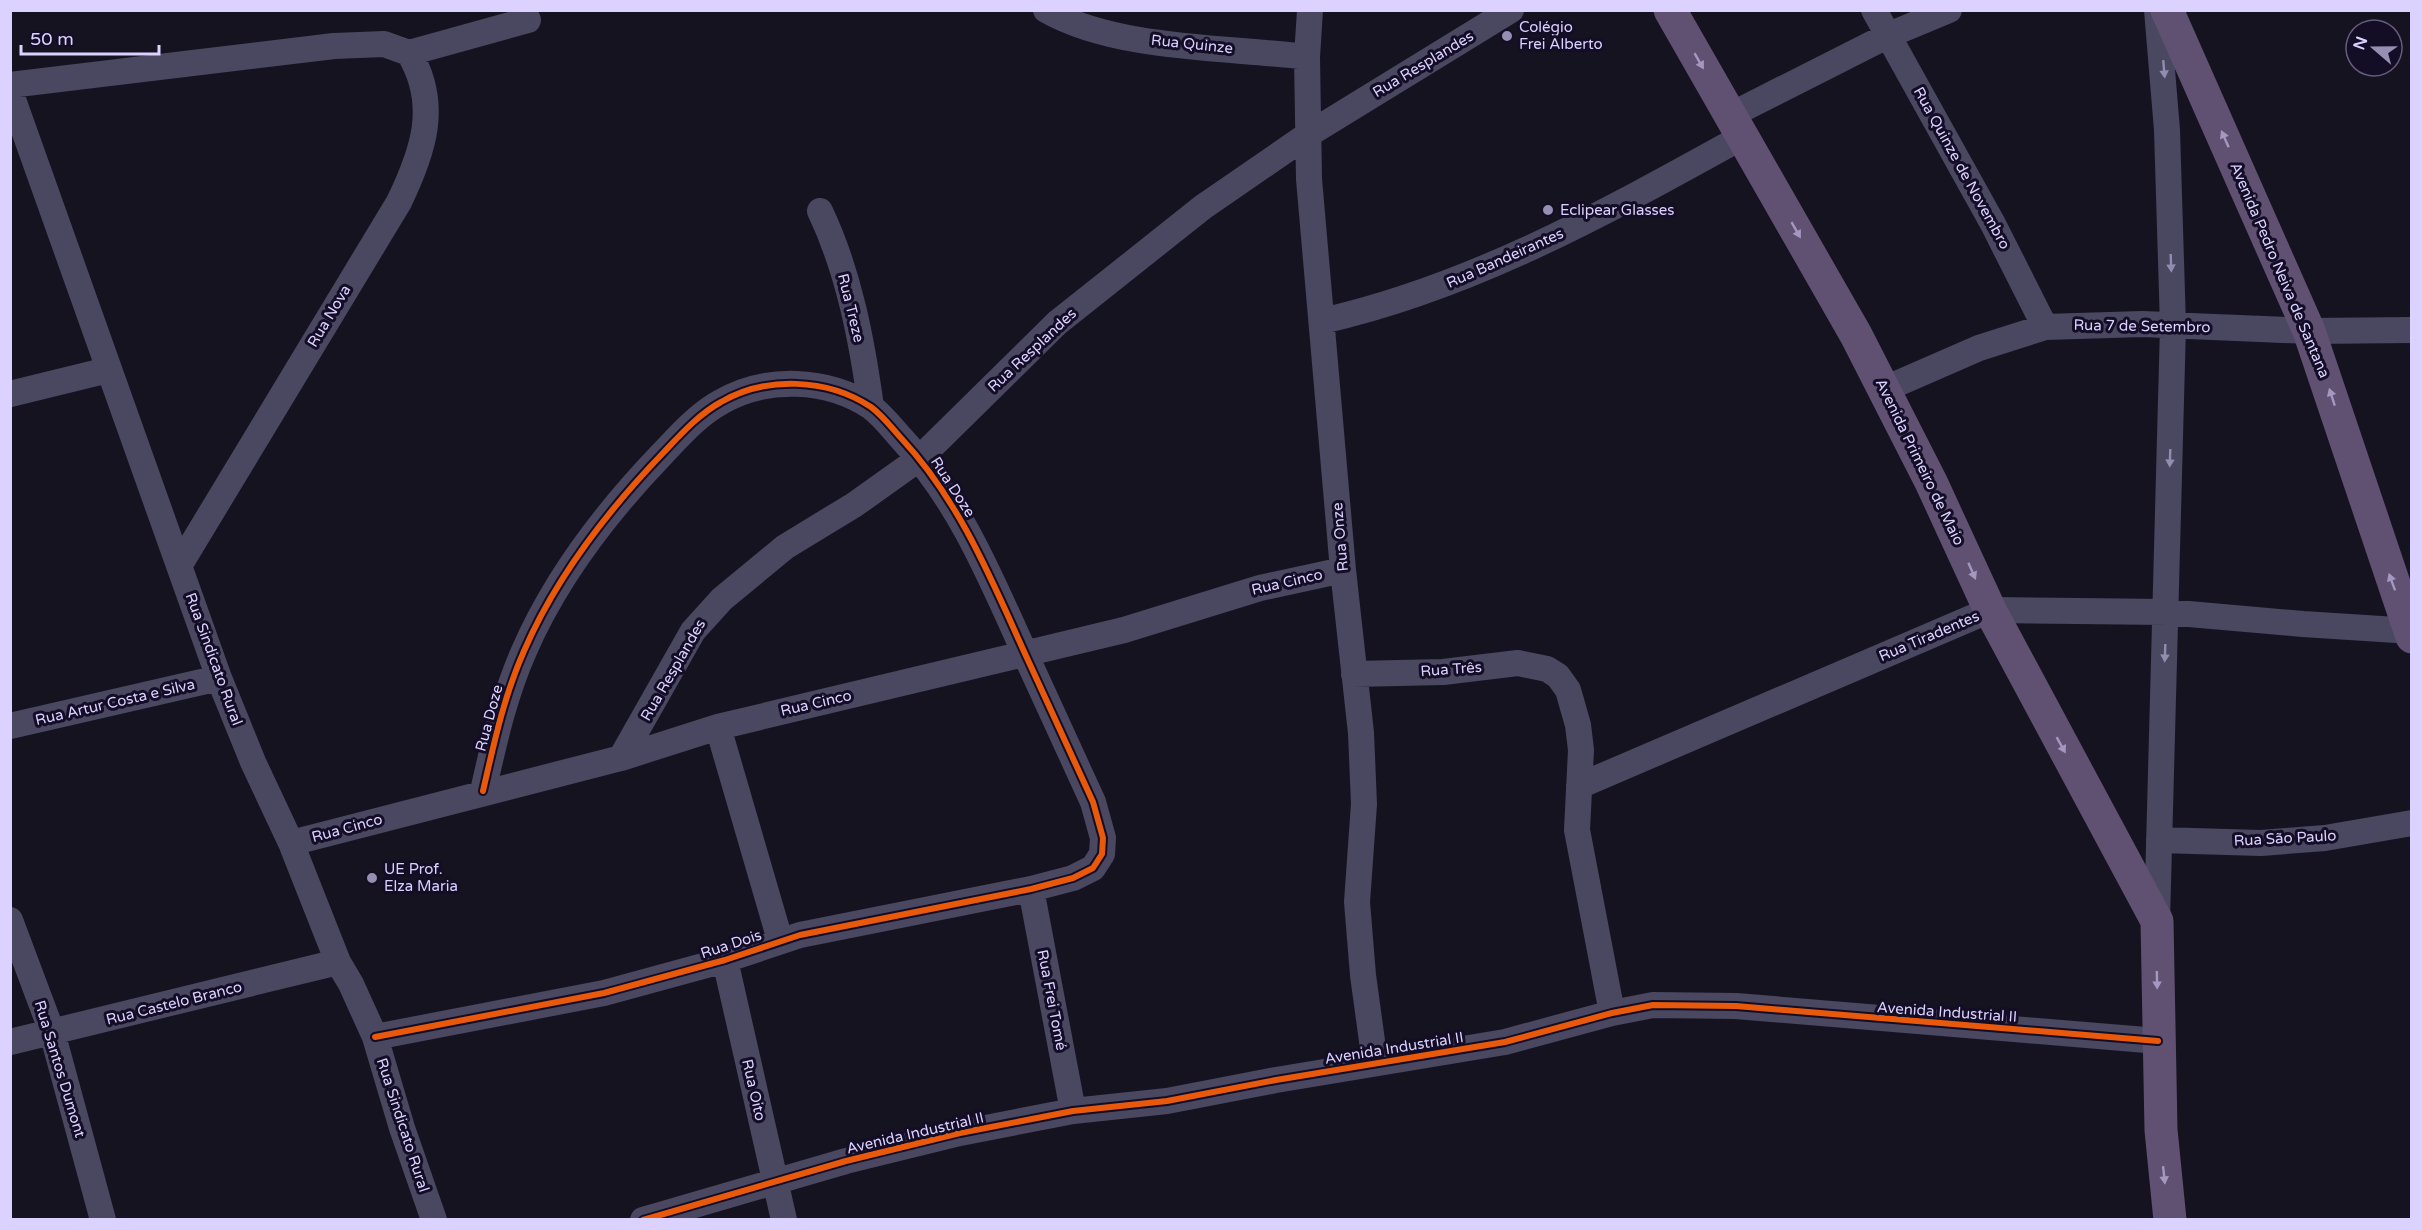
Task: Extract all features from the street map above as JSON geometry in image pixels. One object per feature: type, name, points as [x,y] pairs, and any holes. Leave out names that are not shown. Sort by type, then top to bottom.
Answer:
[{"type":"main road","name":"Avenida Primeiro de Maio","points":[[1670,10],[1885,389],[1936,492],[1990,610],[2157,921]]},
{"type":"main road","name":"Avenida Pedro Neiva de Santana","points":[[2167,10],[2326,376],[2381,551],[2411,633]]},
{"type":"main road","points":[[2157,921],[2162,1141],[2170,1220]]},
{"type":"street","name":"Rua Quinze","points":[[1046,10],[1077,26],[1188,45],[1307,57]]},
{"type":"street","name":"Rua Onze","points":[[1310,10],[1307,57],[1315,268],[1322,321],[1343,570],[1361,733],[1364,804],[1357,902],[1363,975],[1375,1063]]},
{"type":"street","name":"Rua Resplandes","points":[[621,758],[693,632],[706,614],[785,547],[854,505],[920,458],[1057,323],[1203,207],[1309,134],[1511,10]]},
{"type":"street","name":"Rua Quinze de Novembro","points":[[1874,10],[1993,224],[2045,327]]},
{"type":"street","name":"Rua Bandeirantes","points":[[1322,321],[1376,309],[1436,288],[1506,259],[1627,200],[1736,126],[1888,35],[1949,10]]},
{"type":"street","points":[[2157,10],[2164,72],[2174,326],[2157,921]]},
{"type":"street","points":[[10,85],[334,46],[384,44],[410,53],[528,20]]},
{"type":"street","name":"Rua Nova","points":[[179,566],[399,202],[412,175],[426,137],[427,115],[423,87],[410,53]]},
{"type":"street","name":"Rua Sindicato Rural","points":[[10,91],[70,252],[108,370],[219,678],[253,762],[291,843],[338,962],[351,984],[375,1037],[402,1128],[434,1220]]},
{"type":"street","name":"Rua Treze","points":[[820,211],[830,233],[852,304],[866,365],[871,408]]},
{"type":"street","name":"Rua 7 de Setembro","points":[[1885,389],[1979,348],[2045,327],[2100,324],[2308,331],[2412,330]]},
{"type":"street","points":[[10,394],[108,370]]},
{"type":"street","name":"Rua Doze","points":[[483,791],[504,703],[524,649],[578,556],[607,519],[679,436],[719,402],[740,393],[785,384],[810,384],[838,392],[871,408],[920,458],[965,527],[1025,654],[1100,823],[1103,838],[1102,854],[1093,868]]},
{"type":"street","name":"Rua Cinco","points":[[291,843],[483,791],[621,758],[718,727],[1124,630],[1260,588],[1343,570]]},
{"type":"street","name":"Rua Tiradentes","points":[[1580,786],[1990,610],[2166,612],[2411,633]]},
{"type":"street","name":"Rua Três","points":[[1354,674],[1443,672],[1518,663],[1547,669],[1558,676],[1573,705],[1581,750],[1580,786]]},
{"type":"street","name":"Rua Artur Costa e Silva","points":[[10,726],[219,678]]},
{"type":"street","points":[[718,727],[780,940]]},
{"type":"street","points":[[1580,786],[1577,830],[1612,1012]]},
{"type":"street","name":"Rua São Paulo","points":[[2158,840],[2262,843],[2325,838],[2412,823]]},
{"type":"street","name":"Rua Dois","points":[[375,1037],[604,993],[725,960],[780,940],[1031,889],[1072,878],[1093,868]]},
{"type":"street","name":"Rua Frei Tomé","points":[[1031,889],[1073,1111]]},
{"type":"street","name":"Rua Santos Dumont","points":[[10,920],[52,1032],[103,1220]]},
{"type":"street","name":"Rua Oito","points":[[725,960],[784,1220]]},
{"type":"street","name":"Rua Castelo Branco","points":[[10,1042],[338,962]]},
{"type":"street","name":"Avenida Industrial II","points":[[643,1220],[901,1146],[1073,1111],[1167,1101],[1505,1042],[1553,1031],[1612,1012],[1653,1005],[1736,1006],[2158,1041]]},
{"type":"cycle path","points":[[375,1037],[604,993],[725,960],[800,935],[1031,889],[1073,878],[1093,868],[1102,854],[1103,838],[1093,802],[987,571],[958,515],[922,462],[879,414],[854,397],[816,386],[796,384],[757,388],[721,402],[705,412],[684,431],[623,497],[585,545],[568,571],[524,651],[500,720],[483,791]]},
{"type":"cycle path","points":[[643,1220],[846,1161],[960,1133],[1073,1111],[1167,1101],[1276,1080],[1505,1042],[1612,1013],[1653,1005],[1736,1006],[2158,1041]]},
{"type":"place","name":"Colégio Frei Alberto","points":[[1507,36]]},
{"type":"place","name":"Eclipear Glasses","points":[[1548,210]]},
{"type":"place","name":"UE Prof. Elza Maria","points":[[372,878]]}]
